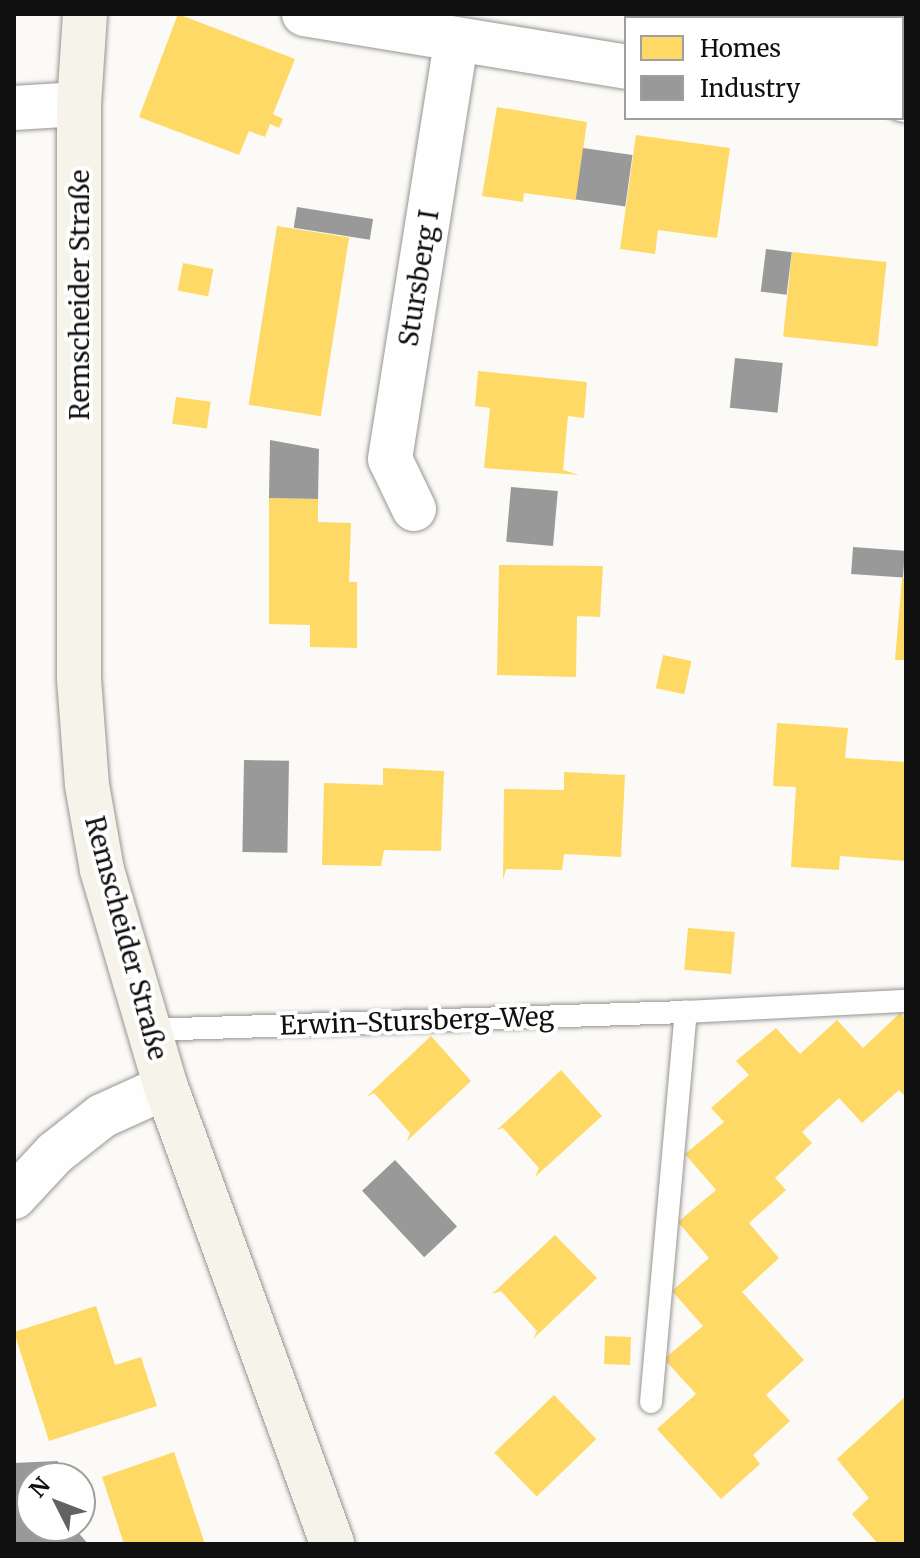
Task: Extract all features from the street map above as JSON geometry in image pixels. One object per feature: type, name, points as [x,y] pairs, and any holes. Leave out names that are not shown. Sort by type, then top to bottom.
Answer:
[{"type":"main road","name":"Remscheider Straße","points":[[85,14],[79,104],[79,679],[87,785],[102,870],[166,1087],[332,1544]]},
{"type":"street","points":[[304,14],[456,42],[624,67]]},
{"type":"street","name":"Stursberg I","points":[[414,509],[390,459],[456,42]]},
{"type":"street","points":[[14,108],[79,104]]},
{"type":"street","points":[[14,1197],[55,1153],[102,1116],[166,1087]]},
{"type":"lane","name":"Erwin-Stursberg-Weg","points":[[148,1030],[686,1012],[906,1001]]},
{"type":"lane","points":[[651,1402],[686,1012]]},
{"type":"building: Homes","points":[[178,14],[295,59],[273,114],[283,119],[279,128],[270,124],[265,137],[249,131],[239,155],[139,117]]},
{"type":"building: Homes","points":[[725,14],[792,14],[792,16]]},
{"type":"building: Homes","points":[[887,14],[906,14],[906,65],[904,16]]},
{"type":"building: Homes","points":[[497,107],[587,122],[576,200],[524,193],[523,202],[482,196]]},
{"type":"building: Homes","points":[[636,135],[730,148],[717,238],[658,230],[655,254],[620,249]]},
{"type":"building: Homes","points":[[277,226],[349,237],[321,416],[249,405]]},
{"type":"building: Homes","points":[[792,252],[886,262],[878,346],[783,337]]},
{"type":"building: Homes","points":[[183,263],[213,269],[208,296],[178,290]]},
{"type":"building: Homes","points":[[478,371],[587,382],[584,418],[568,416],[563,470],[579,475],[484,468],[490,408],[475,406]]},
{"type":"building: Homes","points":[[176,397],[211,402],[207,429],[172,424]]},
{"type":"building: Homes","points":[[269,498],[318,499],[318,522],[351,523],[349,582],[357,582],[357,648],[310,647],[310,625],[269,624]]},
{"type":"building: Homes","points":[[499,565],[603,566],[600,617],[577,616],[576,677],[497,675]]},
{"type":"building: Homes","points":[[902,578],[906,578],[906,660],[895,660]]},
{"type":"building: Homes","points":[[663,655],[691,661],[684,694],[656,688]]},
{"type":"building: Homes","points":[[777,723],[848,728],[845,758],[906,762],[906,861],[840,856],[839,870],[791,867],[796,787],[773,786]]},
{"type":"building: Homes","points":[[383,768],[444,771],[441,851],[384,850],[381,866],[322,865],[324,783],[383,785]]},
{"type":"building: Homes","points":[[564,772],[625,775],[621,857],[564,854],[562,870],[506,869],[503,880],[504,789],[564,790]]},
{"type":"building: Homes","points":[[688,928],[735,932],[731,974],[684,970]]},
{"type":"building: Homes","points":[[900,1013],[906,1020],[906,1097],[899,1090],[862,1123],[839,1098],[802,1132],[812,1143],[775,1178],[786,1190],[749,1223],[779,1258],[742,1292],[804,1360],[766,1395],[790,1421],[753,1455],[760,1464],[721,1499],[657,1429],[696,1394],[664,1359],[703,1326],[672,1291],[709,1258],[678,1222],[716,1190],[685,1154],[724,1122],[711,1108],[749,1075],[736,1061],[776,1028],[800,1054],[837,1020],[863,1048]]},
{"type":"building: Homes","points":[[431,1036],[471,1081],[407,1141],[410,1133],[374,1093],[366,1097]]},
{"type":"building: Homes","points":[[561,1070],[602,1116],[535,1177],[539,1168],[503,1128],[497,1130]]},
{"type":"building: Homes","points":[[555,1235],[597,1278],[533,1339],[537,1331],[501,1291],[492,1294]]},
{"type":"building: Homes","points":[[96,1306],[115,1365],[141,1357],[157,1406],[49,1441],[14,1332]]},
{"type":"building: Homes","points":[[605,1336],[631,1337],[630,1365],[604,1364]]},
{"type":"building: Homes","points":[[554,1395],[596,1439],[537,1497],[494,1453]]},
{"type":"building: Homes","points":[[906,1396],[906,1544],[878,1544],[852,1514],[869,1498],[837,1459]]},
{"type":"building: Homes","points":[[174,1452],[205,1544],[124,1544],[102,1477]]},
{"type":"building: Industry","points":[[583,148],[633,155],[625,206],[576,199]]},
{"type":"building: Industry","points":[[297,207],[373,219],[370,240],[294,228]]},
{"type":"building: Industry","points":[[766,249],[792,252],[787,295],[761,292]]},
{"type":"building: Industry","points":[[735,358],[783,363],[778,413],[730,408]]},
{"type":"building: Industry","points":[[270,440],[319,449],[318,499],[269,498]]},
{"type":"building: Industry","points":[[511,487],[558,491],[553,546],[506,542]]},
{"type":"building: Industry","points":[[853,547],[905,551],[903,578],[851,574]]},
{"type":"building: Industry","points":[[244,760],[289,761],[287,853],[242,852]]},
{"type":"building: Industry","points":[[395,1160],[457,1227],[424,1257],[362,1191]]},
{"type":"building: Industry","points":[[14,1463],[16,1542],[88,1544],[15,1544]]}]
